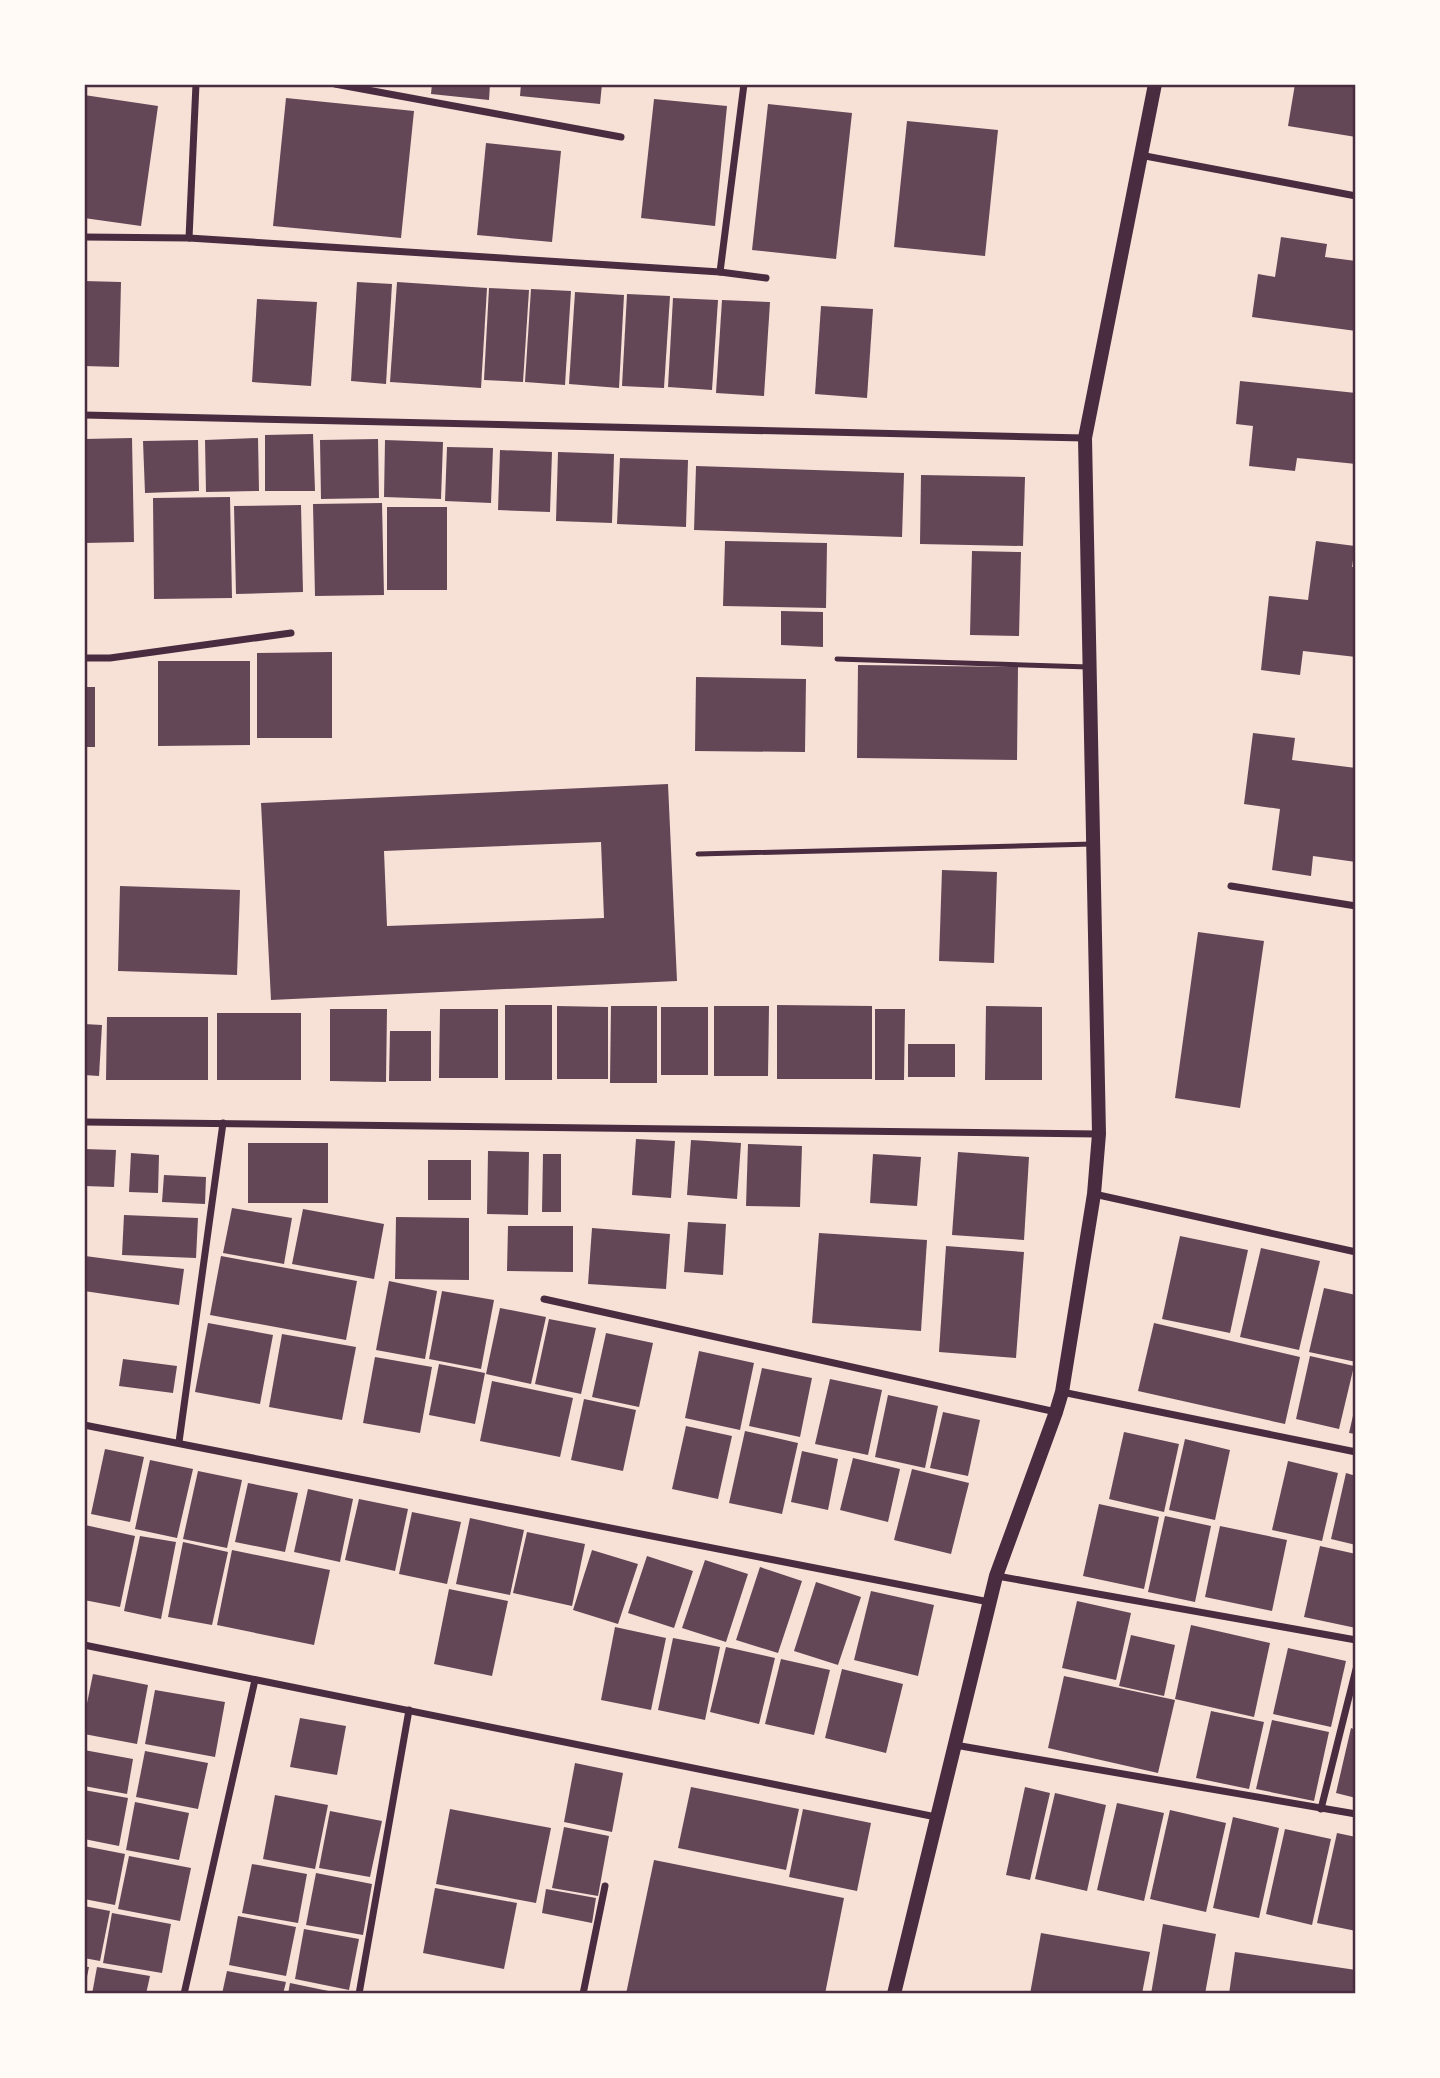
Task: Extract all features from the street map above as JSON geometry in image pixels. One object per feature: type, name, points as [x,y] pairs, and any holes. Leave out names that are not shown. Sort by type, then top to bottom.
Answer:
[{"type":"main road","points":[[894,1994],[996,1576],[1062,1392],[1094,1194],[1099,1134],[1085,438],[1155,84]]},
{"type":"street","points":[[189,237],[196,84]]},
{"type":"street","points":[[720,272],[744,84]]},
{"type":"street","points":[[340,85],[621,137]]},
{"type":"street","points":[[1140,155],[1356,196]]},
{"type":"street","points":[[84,237],[189,237],[720,272],[766,278]]},
{"type":"street","points":[[84,415],[1085,438]]},
{"type":"street","points":[[84,658],[110,658],[291,633]]},
{"type":"street","points":[[1231,886],[1356,906]]},
{"type":"street","points":[[84,1122],[1099,1134]]},
{"type":"street","points":[[179,1442],[223,1123]]},
{"type":"street","points":[[1094,1194],[1356,1252]]},
{"type":"street","points":[[544,1299],[1056,1412]]},
{"type":"street","points":[[1062,1392],[1356,1452]]},
{"type":"street","points":[[84,1425],[989,1602]]},
{"type":"street","points":[[996,1576],[1356,1640]]},
{"type":"street","points":[[84,1645],[936,1817]]},
{"type":"street","points":[[1321,1809],[1356,1669]]},
{"type":"street","points":[[184,1994],[255,1679]]},
{"type":"street","points":[[359,1994],[409,1710]]},
{"type":"street","points":[[954,1745],[1356,1814]]},
{"type":"street","points":[[583,1994],[605,1886]]},
{"type":"lane","points":[[837,659],[1090,667]]},
{"type":"lane","points":[[698,854],[1093,844]]},
{"type":"building","points":[[432,84],[490,84],[489,100],[431,94]]},
{"type":"building","points":[[521,84],[602,84],[600,104],[520,96]]},
{"type":"building","points":[[1295,84],[1356,84],[1356,137],[1288,126]]},
{"type":"building","points":[[84,95],[158,106],[141,226],[84,218]]},
{"type":"building","points":[[286,98],[414,111],[401,238],[273,226]]},
{"type":"building","points":[[654,99],[727,106],[715,226],[641,218]]},
{"type":"building","points":[[768,104],[852,113],[836,259],[752,250]]},
{"type":"building","points":[[907,121],[998,130],[985,256],[894,247]]},
{"type":"building","points":[[486,143],[561,151],[552,242],[477,235]]},
{"type":"building","points":[[1281,237],[1327,244],[1325,257],[1356,261],[1356,331],[1252,317],[1258,274],[1275,277]]},
{"type":"building","points":[[84,281],[121,282],[119,367],[84,366]]},
{"type":"building","points":[[357,282],[392,284],[386,384],[351,381]]},
{"type":"building","points":[[397,282],[487,288],[481,388],[390,382]]},
{"type":"building","points":[[489,288],[529,290],[523,382],[484,380]]},
{"type":"building","points":[[531,289],[571,291],[565,385],[525,382]]},
{"type":"building","points":[[575,292],[624,295],[619,388],[569,384]]},
{"type":"building","points":[[627,294],[670,296],[664,388],[622,386]]},
{"type":"building","points":[[673,298],[718,300],[712,390],[668,387]]},
{"type":"building","points":[[257,299],[317,302],[311,386],[252,382]]},
{"type":"building","points":[[722,300],[770,302],[764,396],[716,393]]},
{"type":"building","points":[[821,306],[873,309],[867,398],[815,394]]},
{"type":"building","points":[[1240,381],[1356,393],[1356,464],[1297,458],[1295,471],[1249,466],[1253,426],[1236,424]]},
{"type":"building","points":[[313,434],[315,491],[265,491],[265,435]]},
{"type":"building","points":[[132,438],[134,542],[84,543],[84,439]]},
{"type":"building","points":[[258,438],[259,491],[206,492],[205,440]]},
{"type":"building","points":[[378,439],[379,498],[321,499],[320,440]]},
{"type":"building","points":[[198,440],[199,491],[145,493],[143,441]]},
{"type":"building","points":[[385,440],[443,442],[441,499],[384,497]]},
{"type":"building","points":[[447,447],[493,448],[491,503],[445,501]]},
{"type":"building","points":[[500,450],[552,452],[550,512],[498,510]]},
{"type":"building","points":[[558,452],[614,454],[612,523],[556,521]]},
{"type":"building","points":[[620,458],[688,460],[686,527],[617,524]]},
{"type":"building","points":[[696,466],[904,473],[902,537],[694,530]]},
{"type":"building","points":[[921,475],[1025,477],[1023,546],[920,544]]},
{"type":"building","points":[[230,497],[232,598],[154,599],[153,498]]},
{"type":"building","points":[[382,503],[384,595],[315,596],[313,504]]},
{"type":"building","points":[[301,505],[303,592],[236,594],[234,506]]},
{"type":"building","points":[[387,507],[447,507],[447,590],[387,590]]},
{"type":"building","points":[[725,541],[827,543],[826,608],[723,606]]},
{"type":"building","points":[[1316,541],[1355,546],[1352,567],[1356,567],[1356,657],[1303,651],[1300,675],[1261,670],[1269,596],[1308,600]]},
{"type":"building","points":[[972,551],[1021,552],[1019,636],[970,635]]},
{"type":"building","points":[[781,611],[823,612],[823,647],[781,645]]},
{"type":"building","points":[[332,652],[332,738],[257,738],[257,653]]},
{"type":"building","points":[[158,661],[250,661],[250,745],[158,746]]},
{"type":"building","points":[[858,665],[1018,667],[1017,760],[857,758]]},
{"type":"building","points":[[696,677],[806,679],[805,752],[695,751]]},
{"type":"building","points":[[84,687],[95,687],[95,747],[84,747]]},
{"type":"building","points":[[1253,733],[1295,738],[1292,760],[1356,768],[1356,862],[1313,856],[1311,876],[1272,870],[1280,809],[1244,804]]},
{"type":"building","points":[[668,784],[677,981],[271,1000],[261,803]],"holes":[[[601,842],[604,918],[387,926],[384,851]]]},
{"type":"building","points":[[942,870],[997,872],[994,963],[939,961]]},
{"type":"building","points":[[120,886],[240,890],[237,975],[118,971]]},
{"type":"building","points":[[1198,932],[1264,941],[1240,1108],[1175,1098]]},
{"type":"building","points":[[505,1005],[552,1005],[552,1080],[505,1080]]},
{"type":"building","points":[[777,1005],[872,1006],[872,1079],[777,1079]]},
{"type":"building","points":[[557,1006],[608,1007],[608,1079],[557,1079]]},
{"type":"building","points":[[611,1006],[657,1006],[657,1083],[610,1083]]},
{"type":"building","points":[[714,1006],[769,1006],[768,1076],[714,1076]]},
{"type":"building","points":[[986,1006],[1042,1007],[1042,1080],[985,1080]]},
{"type":"building","points":[[661,1007],[708,1007],[708,1075],[661,1075]]},
{"type":"building","points":[[330,1009],[387,1009],[386,1082],[330,1081]]},
{"type":"building","points":[[440,1009],[498,1009],[498,1078],[439,1078]]},
{"type":"building","points":[[875,1009],[905,1009],[904,1080],[875,1080]]},
{"type":"building","points":[[217,1013],[301,1013],[301,1080],[217,1080]]},
{"type":"building","points":[[107,1017],[208,1017],[208,1080],[106,1080]]},
{"type":"building","points":[[84,1024],[102,1025],[99,1076],[84,1075]]},
{"type":"building","points":[[390,1031],[431,1031],[431,1081],[389,1081]]},
{"type":"building","points":[[908,1044],[955,1044],[955,1077],[908,1077]]},
{"type":"building","points":[[636,1139],[675,1141],[671,1198],[632,1195]]},
{"type":"building","points":[[691,1140],[741,1143],[737,1199],[687,1195]]},
{"type":"building","points":[[248,1143],[328,1143],[328,1203],[248,1203]]},
{"type":"building","points":[[748,1144],[802,1146],[800,1207],[746,1206]]},
{"type":"building","points":[[84,1149],[116,1150],[114,1187],[84,1186]]},
{"type":"building","points":[[488,1151],[529,1152],[528,1215],[487,1214]]},
{"type":"building","points":[[958,1152],[1029,1157],[1024,1240],[952,1235]]},
{"type":"building","points":[[131,1153],[159,1155],[158,1193],[129,1192]]},
{"type":"building","points":[[543,1154],[561,1154],[561,1212],[542,1212]]},
{"type":"building","points":[[873,1154],[921,1157],[917,1206],[870,1203]]},
{"type":"building","points":[[428,1160],[471,1160],[471,1200],[428,1200]]},
{"type":"building","points":[[164,1175],[206,1177],[205,1204],[162,1202]]},
{"type":"building","points":[[232,1208],[292,1218],[284,1264],[223,1253]]},
{"type":"building","points":[[303,1209],[384,1224],[374,1279],[292,1264]]},
{"type":"building","points":[[124,1215],[198,1218],[196,1258],[122,1255]]},
{"type":"building","points":[[396,1217],[469,1218],[469,1280],[395,1279]]},
{"type":"building","points":[[688,1222],[726,1224],[723,1275],[684,1272]]},
{"type":"building","points":[[508,1226],[573,1226],[573,1272],[507,1271]]},
{"type":"building","points":[[592,1228],[670,1234],[666,1289],[588,1284]]},
{"type":"building","points":[[819,1233],[927,1240],[921,1331],[812,1323]]},
{"type":"building","points":[[1180,1236],[1248,1250],[1230,1333],[1162,1319]]},
{"type":"building","points":[[946,1246],[1024,1252],[1016,1358],[939,1352]]},
{"type":"building","points":[[1261,1248],[1320,1261],[1299,1350],[1240,1337]]},
{"type":"building","points":[[85,1256],[184,1269],[179,1305],[84,1291]]},
{"type":"building","points":[[221,1256],[357,1281],[346,1340],[210,1315]]},
{"type":"building","points":[[389,1281],[437,1291],[425,1359],[376,1350]]},
{"type":"building","points":[[1324,1288],[1356,1295],[1356,1362],[1309,1352]]},
{"type":"building","points":[[442,1291],[494,1300],[481,1369],[429,1359]]},
{"type":"building","points":[[500,1308],[546,1317],[531,1384],[486,1374]]},
{"type":"building","points":[[549,1319],[596,1328],[581,1394],[535,1384]]},
{"type":"building","points":[[208,1323],[273,1335],[260,1404],[195,1392]]},
{"type":"building","points":[[1154,1323],[1300,1357],[1285,1424],[1138,1391]]},
{"type":"building","points":[[606,1333],[653,1343],[639,1407],[592,1397]]},
{"type":"building","points":[[282,1334],[356,1347],[342,1420],[269,1407]]},
{"type":"building","points":[[699,1351],[754,1363],[740,1430],[685,1418]]},
{"type":"building","points":[[1310,1356],[1354,1366],[1339,1429],[1296,1419]]},
{"type":"building","points":[[375,1357],[432,1367],[420,1433],[363,1423]]},
{"type":"building","points":[[123,1359],[177,1366],[173,1393],[119,1386]]},
{"type":"building","points":[[439,1364],[485,1373],[475,1424],[429,1415]]},
{"type":"building","points":[[762,1368],[812,1378],[800,1437],[749,1426]]},
{"type":"building","points":[[830,1379],[882,1390],[868,1455],[815,1444]]},
{"type":"building","points":[[492,1381],[573,1398],[560,1457],[480,1441]]},
{"type":"building","points":[[888,1395],[938,1406],[925,1468],[875,1457]]},
{"type":"building","points":[[584,1399],[636,1410],[623,1471],[571,1460]]},
{"type":"building","points":[[1356,1407],[1356,1434],[1349,1433]]},
{"type":"building","points":[[943,1412],[980,1420],[968,1476],[930,1468]]},
{"type":"building","points":[[686,1426],[732,1436],[718,1499],[672,1489]]},
{"type":"building","points":[[745,1431],[798,1443],[782,1514],[729,1503]]},
{"type":"building","points":[[1124,1432],[1179,1444],[1164,1512],[1109,1499]]},
{"type":"building","points":[[1185,1439],[1230,1450],[1215,1520],[1169,1510]]},
{"type":"building","points":[[105,1449],[144,1457],[130,1522],[91,1514]]},
{"type":"building","points":[[802,1451],[838,1459],[828,1510],[791,1502]]},
{"type":"building","points":[[853,1458],[900,1469],[888,1522],[840,1510]]},
{"type":"building","points":[[150,1460],[193,1469],[177,1538],[135,1529]]},
{"type":"building","points":[[1288,1461],[1338,1473],[1322,1541],[1272,1530]]},
{"type":"building","points":[[912,1469],[969,1483],[951,1554],[894,1540]]},
{"type":"building","points":[[198,1471],[242,1480],[227,1548],[183,1539]]},
{"type":"building","points":[[1346,1473],[1356,1476],[1356,1545],[1331,1539]]},
{"type":"building","points":[[248,1483],[298,1493],[285,1552],[235,1542]]},
{"type":"building","points":[[308,1489],[353,1499],[340,1562],[294,1552]]},
{"type":"building","points":[[359,1499],[408,1509],[395,1571],[345,1560]]},
{"type":"building","points":[[1099,1504],[1159,1517],[1144,1589],[1083,1576]]},
{"type":"building","points":[[412,1512],[461,1522],[447,1584],[399,1574]]},
{"type":"building","points":[[1165,1516],[1211,1526],[1195,1602],[1148,1592]]},
{"type":"building","points":[[470,1518],[524,1530],[510,1595],[456,1584]]},
{"type":"building","points":[[85,1525],[135,1536],[120,1607],[84,1600]]},
{"type":"building","points":[[1220,1526],[1287,1540],[1272,1611],[1205,1597]]},
{"type":"building","points":[[527,1532],[585,1544],[572,1606],[513,1593]]},
{"type":"building","points":[[140,1536],[176,1542],[161,1619],[124,1611]]},
{"type":"building","points":[[183,1542],[228,1552],[212,1625],[168,1617]]},
{"type":"building","points":[[1320,1546],[1356,1554],[1356,1628],[1304,1617]]},
{"type":"building","points":[[232,1550],[330,1570],[314,1645],[217,1625]]},
{"type":"building","points":[[592,1550],[638,1564],[618,1624],[573,1610]]},
{"type":"building","points":[[647,1556],[693,1571],[674,1628],[628,1613]]},
{"type":"building","points":[[705,1560],[748,1574],[726,1642],[682,1628]]},
{"type":"building","points":[[760,1567],[802,1581],[778,1653],[736,1640]]},
{"type":"building","points":[[816,1582],[861,1597],[838,1665],[794,1651]]},
{"type":"building","points":[[449,1589],[508,1601],[492,1676],[434,1664]]},
{"type":"building","points":[[871,1591],[934,1605],[918,1676],[854,1660]]},
{"type":"building","points":[[1077,1601],[1131,1613],[1116,1680],[1062,1668]]},
{"type":"building","points":[[1191,1625],[1270,1643],[1254,1717],[1175,1699]]},
{"type":"building","points":[[615,1627],[666,1638],[651,1710],[601,1700]]},
{"type":"building","points":[[1131,1635],[1175,1645],[1164,1696],[1119,1686]]},
{"type":"building","points":[[673,1638],[720,1647],[705,1720],[658,1710]]},
{"type":"building","points":[[726,1647],[775,1658],[759,1724],[710,1712]]},
{"type":"building","points":[[1288,1648],[1346,1661],[1331,1727],[1273,1714]]},
{"type":"building","points":[[781,1659],[830,1670],[814,1735],[765,1724]]},
{"type":"building","points":[[842,1669],[903,1684],[886,1753],[825,1738]]},
{"type":"building","points":[[93,1674],[148,1685],[137,1744],[84,1734],[84,1718]]},
{"type":"building","points":[[1064,1676],[1175,1700],[1158,1773],[1048,1748]]},
{"type":"building","points":[[155,1690],[225,1702],[215,1757],[145,1744]]},
{"type":"building","points":[[1211,1711],[1264,1722],[1249,1789],[1196,1778]]},
{"type":"building","points":[[300,1718],[346,1726],[337,1775],[290,1767]]},
{"type":"building","points":[[1272,1720],[1329,1732],[1314,1801],[1256,1789]]},
{"type":"building","points":[[1351,1728],[1356,1730],[1356,1798],[1336,1793]]},
{"type":"building","points":[[84,1750],[133,1759],[127,1794],[84,1786]]},
{"type":"building","points":[[145,1751],[208,1763],[198,1809],[136,1797]]},
{"type":"building","points":[[575,1763],[623,1773],[612,1832],[564,1822]]},
{"type":"building","points":[[691,1787],[799,1809],[786,1870],[678,1848]]},
{"type":"building","points":[[1025,1787],[1050,1793],[1030,1880],[1006,1875]]},
{"type":"building","points":[[84,1790],[128,1798],[119,1846],[84,1839]]},
{"type":"building","points":[[1055,1793],[1106,1805],[1087,1891],[1035,1879]]},
{"type":"building","points":[[275,1795],[328,1805],[315,1869],[263,1859]]},
{"type":"building","points":[[135,1802],[189,1813],[179,1860],[126,1850]]},
{"type":"building","points":[[1117,1803],[1164,1813],[1144,1901],[1097,1890]]},
{"type":"building","points":[[450,1809],[551,1828],[536,1903],[436,1884]]},
{"type":"building","points":[[803,1809],[871,1823],[857,1891],[789,1877]]},
{"type":"building","points":[[1170,1810],[1226,1823],[1206,1912],[1150,1899]]},
{"type":"building","points":[[330,1811],[382,1821],[370,1877],[319,1868]]},
{"type":"building","points":[[1233,1817],[1279,1828],[1259,1918],[1213,1908]]},
{"type":"building","points":[[564,1827],[609,1836],[598,1896],[552,1888]]},
{"type":"building","points":[[1285,1829],[1331,1839],[1312,1925],[1266,1914]]},
{"type":"building","points":[[1337,1833],[1356,1837],[1356,1931],[1317,1923]]},
{"type":"building","points":[[84,1846],[125,1854],[115,1905],[84,1899]]},
{"type":"building","points":[[129,1856],[191,1868],[180,1921],[118,1909]]},
{"type":"building","points":[[654,1860],[844,1898],[825,1994],[626,1994]]},
{"type":"building","points":[[252,1864],[307,1874],[298,1923],[242,1913]]},
{"type":"building","points":[[316,1873],[372,1884],[363,1935],[306,1925]]},
{"type":"building","points":[[435,1888],[517,1903],[504,1969],[423,1953]]},
{"type":"building","points":[[546,1889],[596,1898],[592,1923],[542,1913]]},
{"type":"building","points":[[84,1906],[110,1911],[100,1961],[84,1958]]},
{"type":"building","points":[[112,1913],[171,1924],[162,1973],[103,1963]]},
{"type":"building","points":[[238,1916],[296,1927],[286,1976],[229,1965]]},
{"type":"building","points":[[1163,1924],[1216,1934],[1205,1994],[1151,1994]]},
{"type":"building","points":[[304,1929],[359,1939],[349,1990],[295,1979]]},
{"type":"building","points":[[1041,1933],[1150,1952],[1142,1994],[1030,1994]]},
{"type":"building","points":[[1235,1952],[1356,1970],[1356,1994],[1229,1994]]},
{"type":"building","points":[[84,1967],[89,1967],[85,1987],[84,1987]]},
{"type":"building","points":[[97,1967],[150,1976],[146,1994],[92,1994]]},
{"type":"building","points":[[227,1971],[286,1982],[283,1994],[222,1994]]},
{"type":"building","points":[[290,1983],[338,1993],[338,1994],[288,1994]]}]
